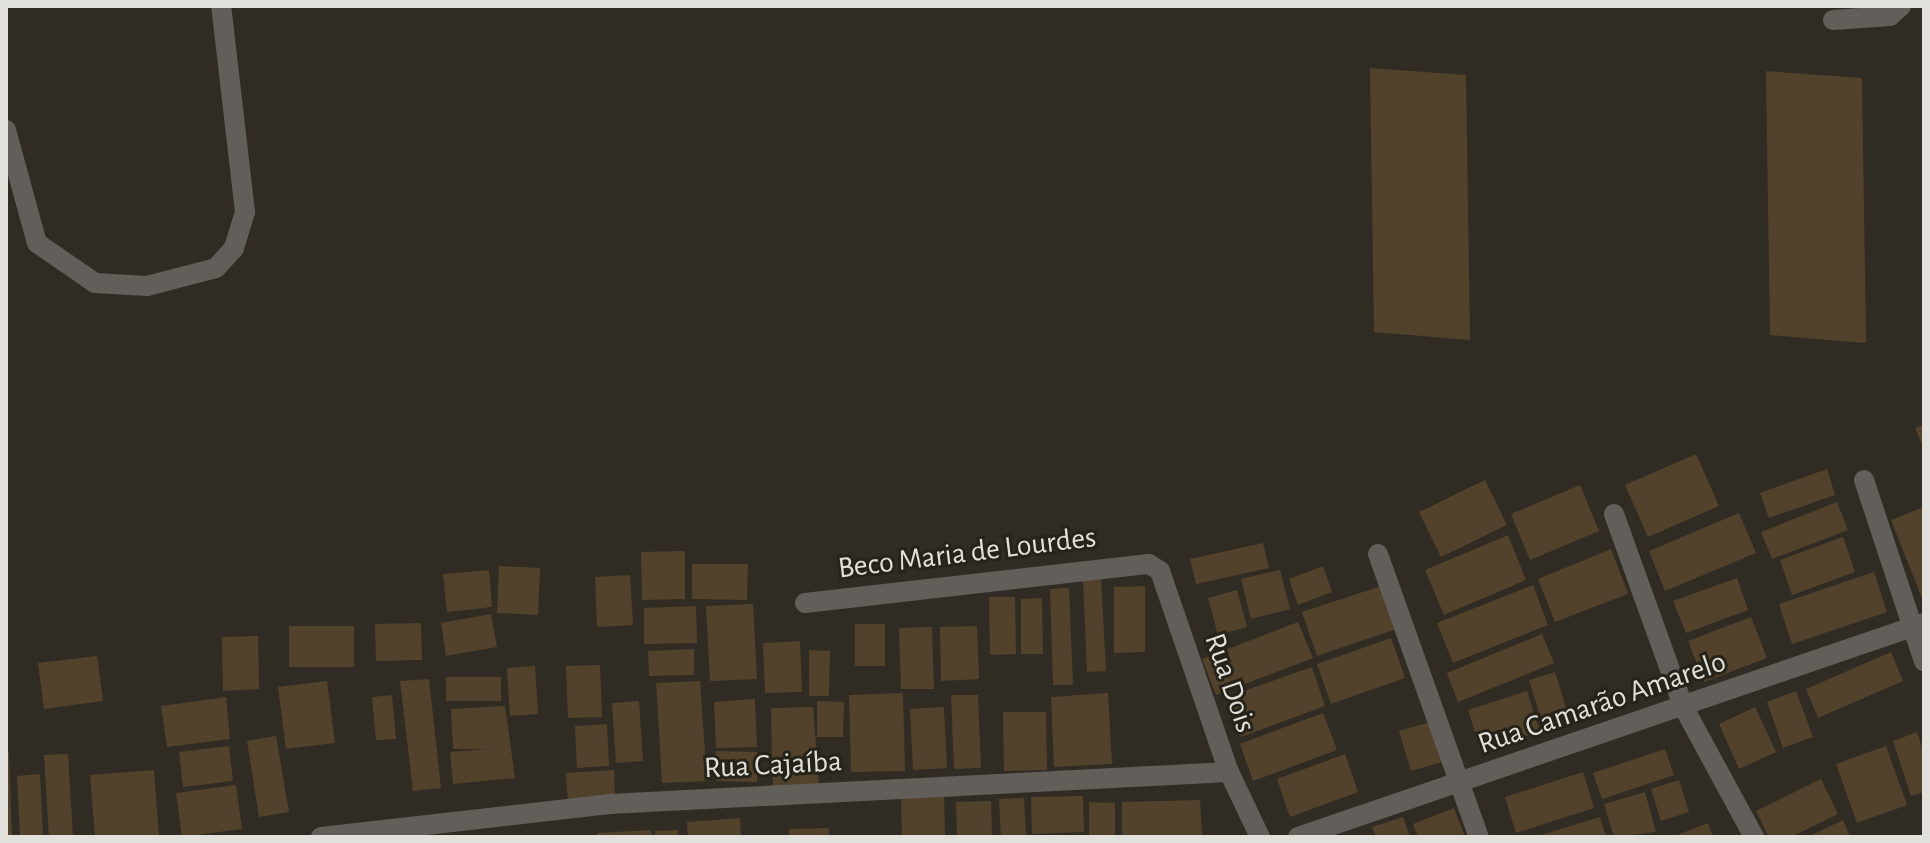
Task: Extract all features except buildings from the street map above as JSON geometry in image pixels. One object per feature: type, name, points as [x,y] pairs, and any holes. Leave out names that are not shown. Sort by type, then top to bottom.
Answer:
[{"type":"street","points":[[6,130],[37,243],[95,283],[147,286],[216,268],[234,248],[245,212],[221,6]]},
{"type":"street","points":[[1833,20],[1890,16],[1901,6]]},
{"type":"street","points":[[1864,480],[1918,625],[1924,661]]},
{"type":"street","points":[[1614,514],[1684,708],[1754,837]]},
{"type":"street","points":[[1378,554],[1479,837]]},
{"type":"street","name":"Beco Maria de Lourdes","points":[[805,603],[1136,563]]},
{"type":"street","name":"Rua Dois","points":[[1136,563],[1160,571],[1229,772],[1260,837]]},
{"type":"street","name":"Rua Camarão Amarelo","points":[[1298,837],[1684,708],[1918,625]]},
{"type":"street","name":"Rua Cajaíba","points":[[321,837],[609,804],[1229,772]]}]
